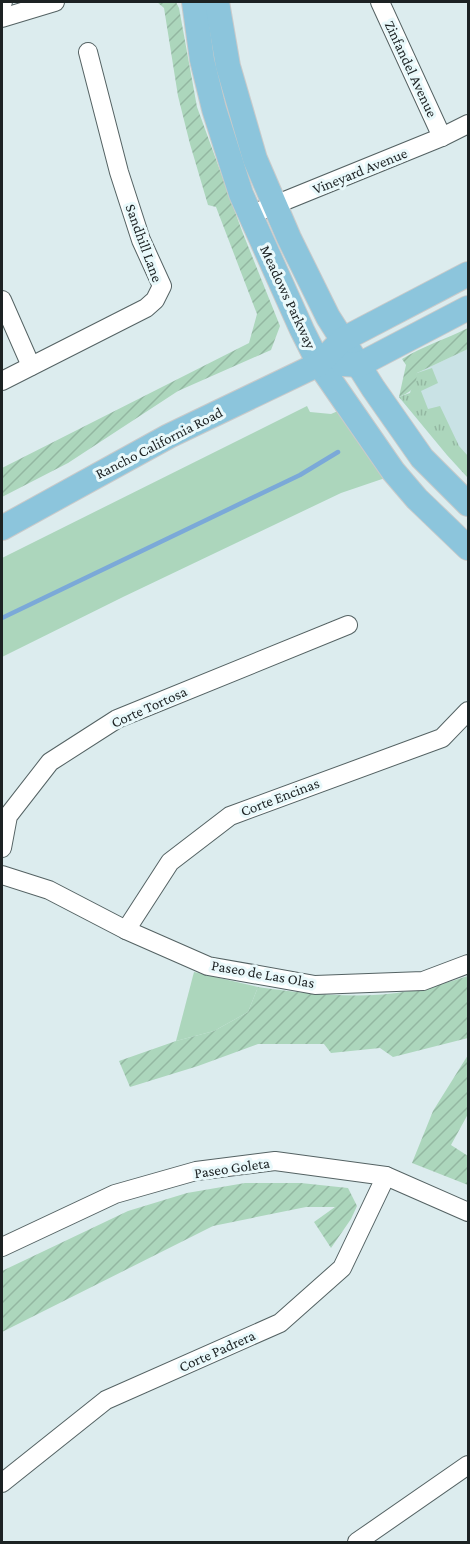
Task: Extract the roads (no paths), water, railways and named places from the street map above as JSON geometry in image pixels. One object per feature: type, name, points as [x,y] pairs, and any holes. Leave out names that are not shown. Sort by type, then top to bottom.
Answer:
[{"type":"main road","name":"Meadows Parkway","points":[[194,2],[202,60],[214,109],[240,194],[319,364],[393,471],[417,499],[468,548]]},
{"type":"main road","name":"Meadows Parkway","points":[[217,2],[228,66],[255,159],[274,206],[323,307],[342,340],[422,458],[468,504]]},
{"type":"main road","name":"Rancho California Road","points":[[2,528],[169,436],[319,364],[342,340],[468,274]]},
{"type":"main road","name":"Rancho California Road","points":[[319,364],[359,365],[468,308]]},
{"type":"street","points":[[2,18],[55,2]]},
{"type":"street","name":"Zinfandel Avenue","points":[[380,2],[442,137]]},
{"type":"street","name":"Sandhill Lane","points":[[2,381],[146,308],[155,300],[162,286],[141,240],[119,172],[88,51]]},
{"type":"street","name":"Vineyard Avenue","points":[[250,215],[442,137],[468,124]]},
{"type":"street","points":[[2,300],[32,366]]},
{"type":"street","name":"Corte Tortosa","points":[[2,848],[8,816],[50,762],[117,719],[348,625]]},
{"type":"street","name":"Corte Encinas","points":[[126,930],[170,862],[230,816],[442,738],[468,711]]},
{"type":"street","name":"Paseo de Las Olas","points":[[2,874],[49,890],[126,930],[208,966],[315,985],[423,981],[468,964]]},
{"type":"street","name":"Paseo Goleta","points":[[2,1246],[114,1194],[196,1172],[275,1161],[386,1176],[468,1212]]},
{"type":"street","name":"Corte Padrera","points":[[2,1483],[106,1400],[280,1323],[342,1268],[386,1176]]},
{"type":"street","points":[[357,1542],[468,1465]]},
{"type":"waterway","points":[[2,618],[300,475],[338,452]]}]
